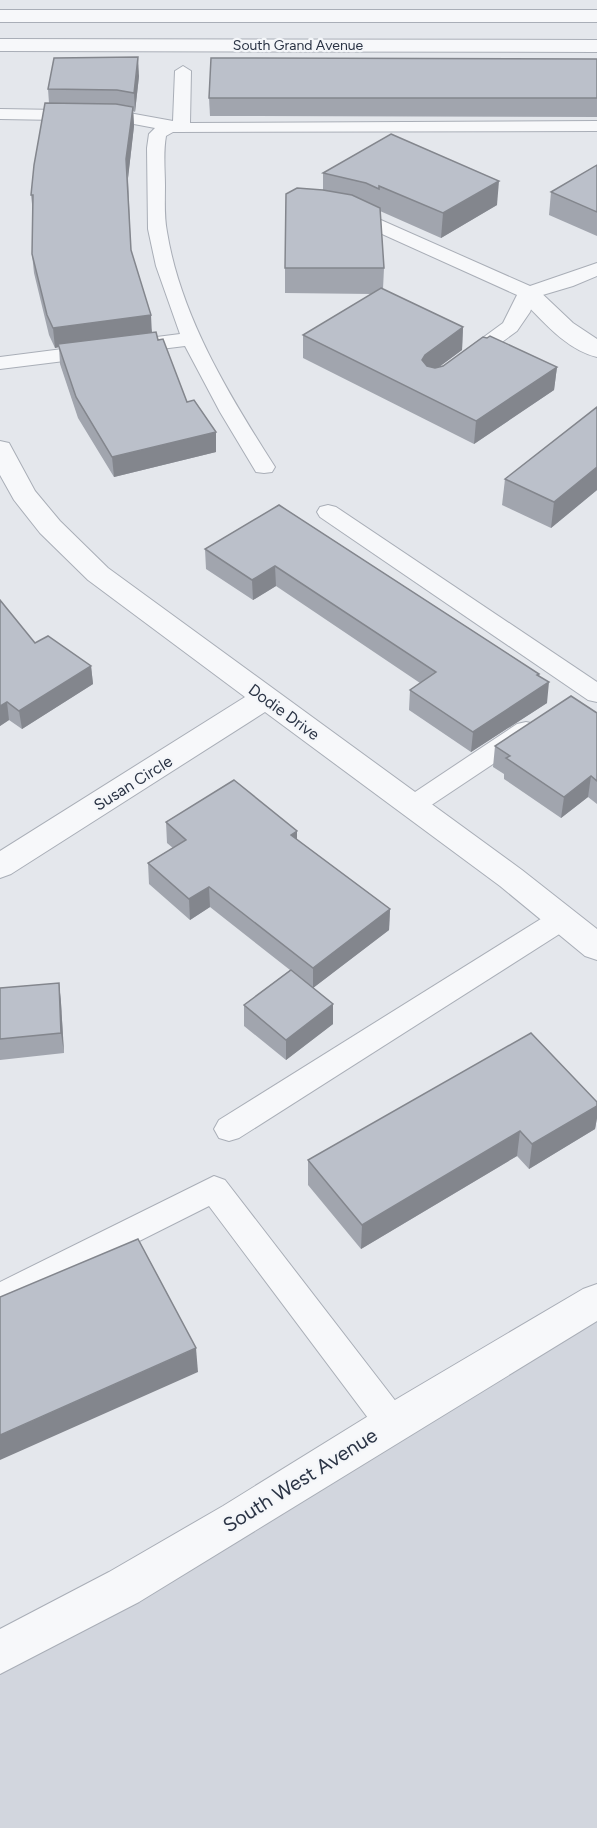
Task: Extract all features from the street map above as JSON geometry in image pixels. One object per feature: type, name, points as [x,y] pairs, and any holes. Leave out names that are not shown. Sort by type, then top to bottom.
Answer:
[{"type":"street","name":"South Grand Avenue","points":[[0,17],[597,16]]},
{"type":"street","name":"South Grand Avenue","points":[[0,45],[597,46]]},
{"type":"street","points":[[528,293],[564,328],[597,350]]},
{"type":"street","name":"Dodie Drive","points":[[0,449],[23,494],[50,527],[98,574],[511,878],[597,947]]},
{"type":"street","name":"Susan Circle","points":[[0,866],[265,698]]},
{"type":"street","name":"South West Avenue","points":[[0,1652],[124,1587],[238,1520],[392,1423],[597,1301]]},
{"type":"lane","points":[[174,127],[183,71]]},
{"type":"lane","points":[[0,114],[118,116],[174,127],[597,126]]},
{"type":"lane","points":[[174,127],[158,134],[155,149],[158,232],[191,339],[228,411],[264,467]]},
{"type":"lane","points":[[333,208],[358,214],[528,293],[566,282],[597,269]]},
{"type":"lane","points":[[452,369],[510,327],[520,312],[528,293]]},
{"type":"lane","points":[[0,363],[191,339]]},
{"type":"lane","points":[[328,512],[576,700],[412,806]]},
{"type":"lane","points":[[229,1130],[562,919]]},
{"type":"lane","points":[[0,1297],[214,1189],[392,1423]]},
{"type":"shaded area","points":[[597,1306],[597,1828],[0,1828],[0,1658]]},
{"type":"building","points":[[138,57],[134,93],[117,90],[48,89],[54,58]]},
{"type":"building","points":[[211,58],[597,59],[597,98],[209,98]]},
{"type":"building","points":[[45,103],[116,104],[133,107],[126,159],[131,250],[151,315],[53,328],[47,315],[32,254],[33,195],[31,195]]},
{"type":"building","points":[[391,134],[499,181],[443,213],[379,186],[379,189],[366,183],[323,173]]},
{"type":"building","points":[[597,165],[597,212],[551,192]]},
{"type":"building","points":[[297,188],[352,195],[380,208],[384,268],[285,268],[286,194]]},
{"type":"building","points":[[381,288],[463,327],[425,355],[422,360],[427,366],[435,368],[443,366],[483,337],[490,336],[557,367],[476,421],[303,335]]},
{"type":"building","points":[[156,332],[158,340],[163,339],[187,402],[194,400],[216,432],[112,457],[76,397],[58,344]]},
{"type":"building","points":[[597,407],[597,467],[554,502],[505,479]]},
{"type":"building","points":[[279,505],[549,682],[473,732],[410,690],[436,672],[275,566],[252,580],[205,549]]},
{"type":"building","points":[[0,600],[35,643],[48,636],[91,666],[19,711],[7,702],[0,706]]},
{"type":"building","points":[[571,696],[597,713],[597,781],[591,776],[564,797],[506,758],[510,756],[495,746]]},
{"type":"building","points":[[234,780],[297,831],[291,835],[390,909],[313,968],[209,887],[189,899],[148,863],[186,840],[166,822]]},
{"type":"building","points":[[291,970],[333,1004],[286,1040],[244,1005]]},
{"type":"building","points":[[59,983],[61,1033],[0,1039],[0,988]]},
{"type":"building","points":[[531,1033],[597,1102],[597,1106],[532,1144],[520,1131],[362,1225],[308,1160]]},
{"type":"building","points":[[138,1239],[196,1348],[0,1435],[0,1297]]}]
